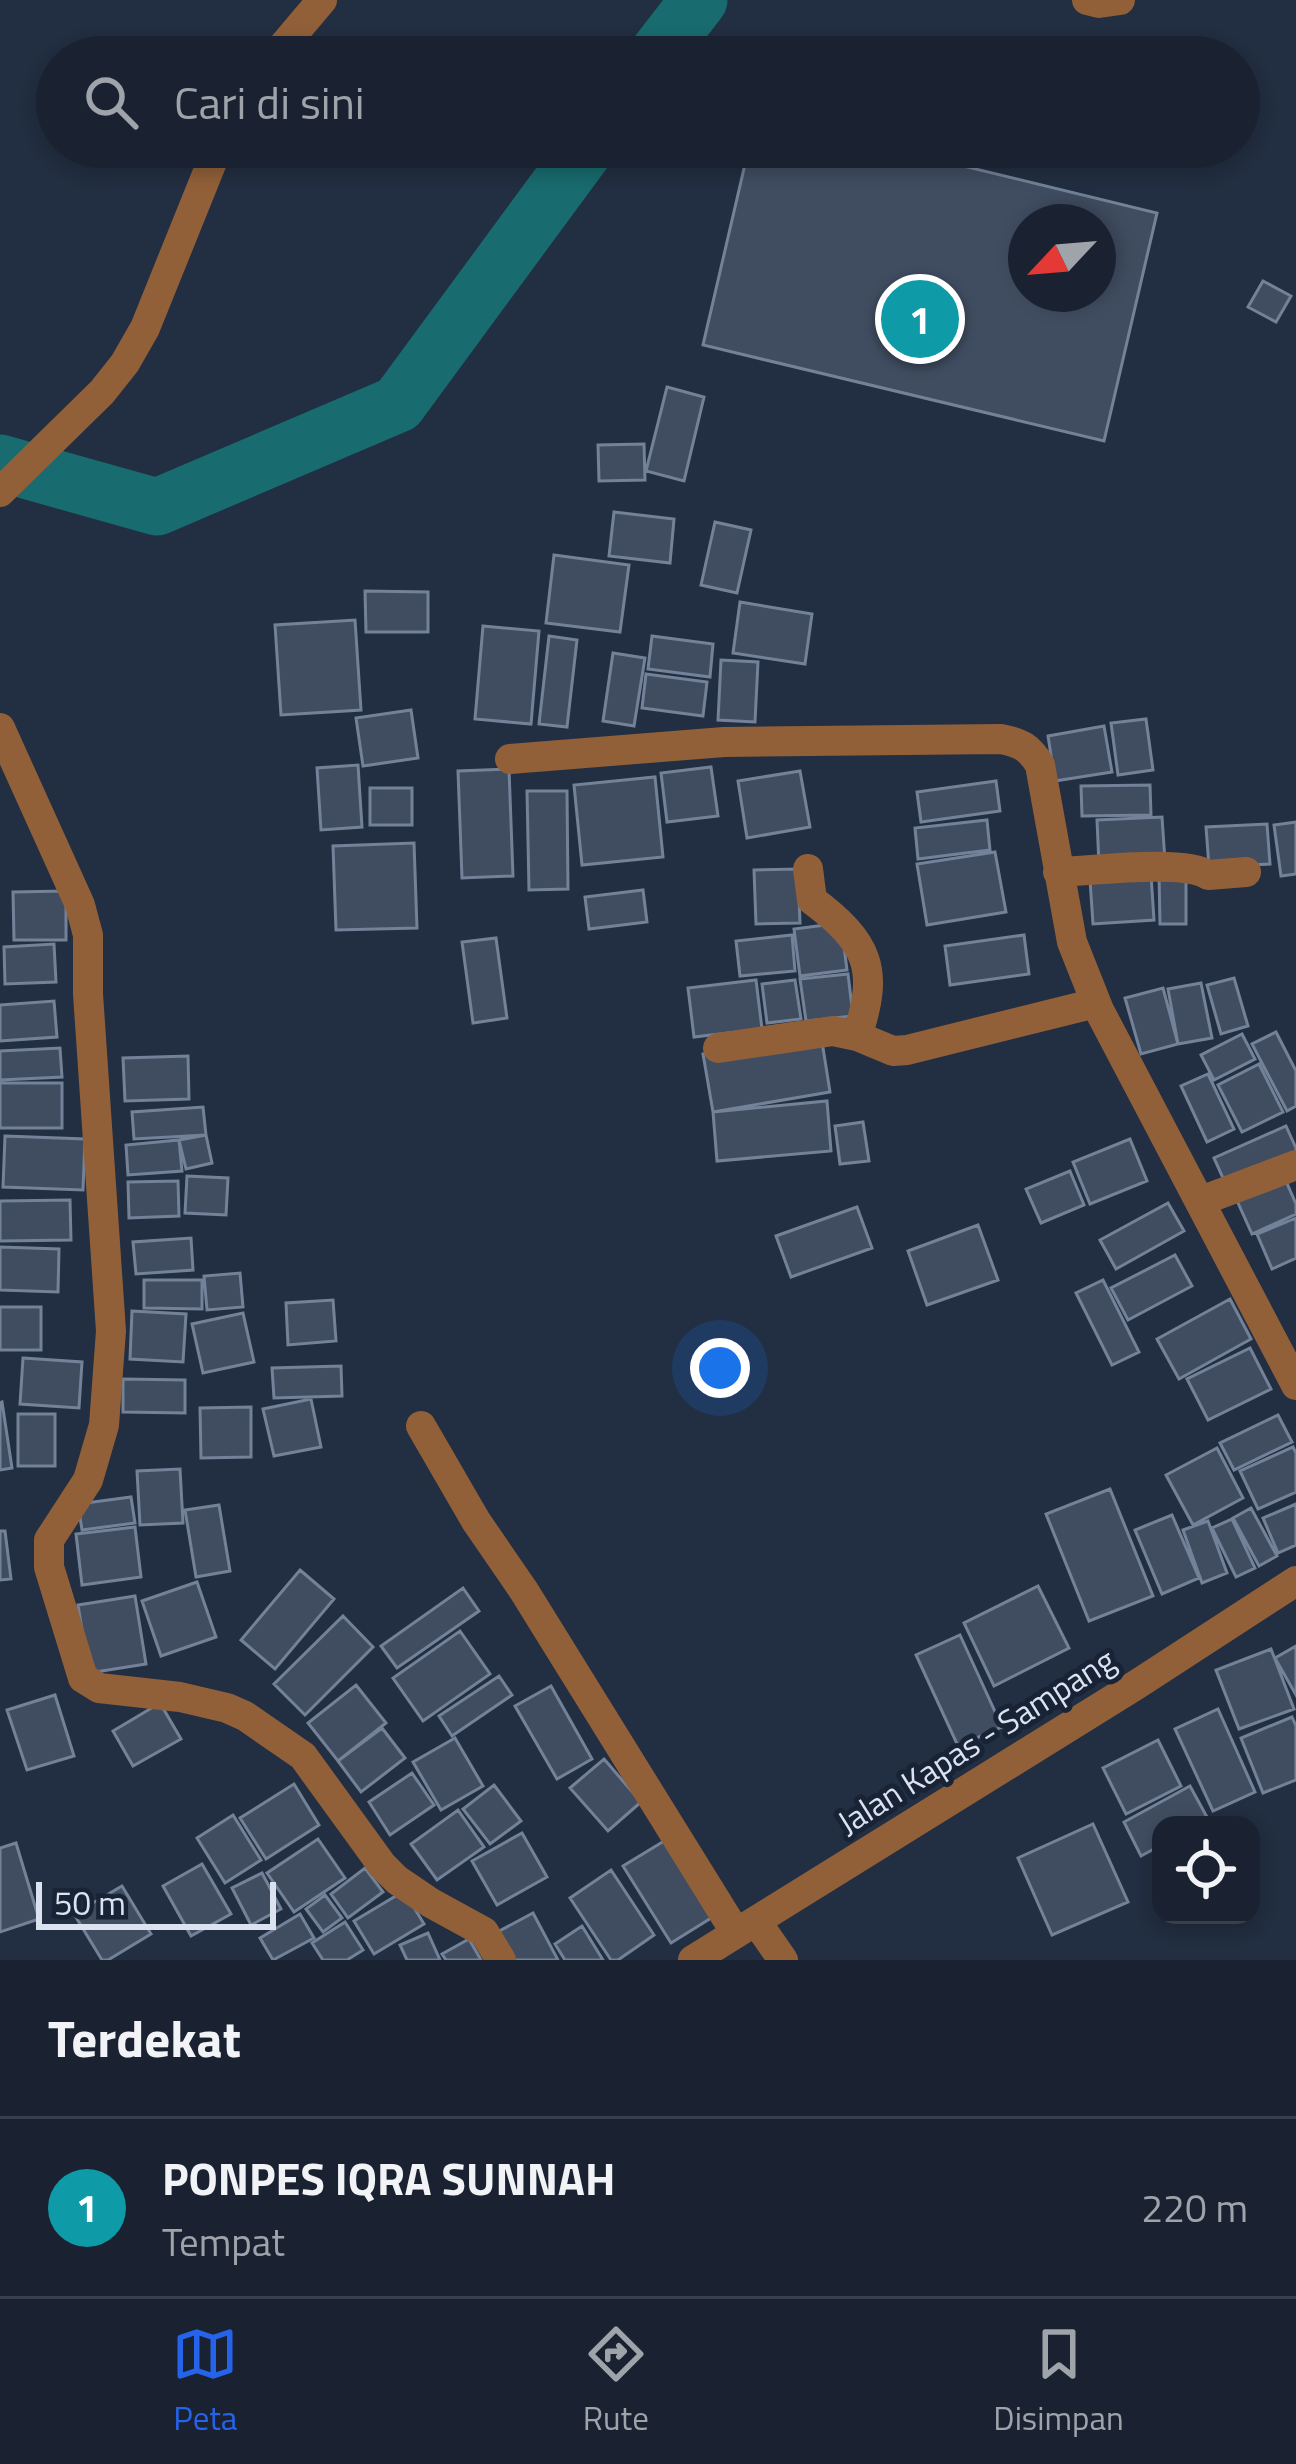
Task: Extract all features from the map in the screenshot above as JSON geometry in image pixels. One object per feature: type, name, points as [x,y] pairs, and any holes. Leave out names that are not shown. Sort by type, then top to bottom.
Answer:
[{"type":"street","points":[[292,36],[322,0]]},
{"type":"street","points":[[1087,0],[1120,0]]},
{"type":"street","points":[[0,492],[102,392],[125,363],[145,328],[210,168]]},
{"type":"street","points":[[0,728],[80,905],[88,935],[111,1331],[104,1425],[88,1480],[49,1540],[50,1567],[83,1678],[99,1688],[180,1697],[245,1716],[303,1756],[397,1880],[484,1932],[501,1960]]},
{"type":"street","points":[[510,759],[724,742],[1021,742],[1040,765],[1072,942],[1096,1003],[1296,1385]]},
{"type":"street","points":[[1058,872],[1178,866],[1208,875],[1246,872]]},
{"type":"street","points":[[808,869],[812,900],[854,937],[868,969],[869,992],[857,1036]]},
{"type":"street","points":[[718,1048],[826,1031],[857,1036],[893,1051],[907,1050],[1096,1003]]},
{"type":"street","points":[[1201,1201],[1296,1165]]},
{"type":"street","points":[[421,1426],[476,1521],[746,1927],[783,1960]]},
{"type":"street","name":"Jalan Kapas - Sampang","points":[[692,1960],[1296,1581]]},
{"type":"building","points":[[744,168],[972,168],[1157,213],[1104,441],[703,345]]},
{"type":"building","points":[[1263,281],[1291,296],[1276,322],[1248,307]]},
{"type":"building","points":[[667,387],[704,397],[684,481],[646,471]]},
{"type":"building","points":[[644,444],[645,480],[599,481],[598,445]]},
{"type":"building","points":[[614,512],[674,519],[670,563],[609,556]]},
{"type":"building","points":[[715,522],[751,530],[737,593],[701,585]]},
{"type":"building","points":[[554,555],[629,565],[620,632],[546,623]]},
{"type":"building","points":[[365,591],[428,592],[428,632],[366,632]]},
{"type":"building","points":[[740,602],[812,614],[805,664],[733,653]]},
{"type":"building","points":[[355,620],[361,710],[281,715],[275,625]]},
{"type":"building","points":[[483,626],[539,631],[531,724],[475,719]]},
{"type":"building","points":[[549,636],[577,640],[567,727],[539,724]]},
{"type":"building","points":[[652,636],[713,644],[710,677],[648,669]]},
{"type":"building","points":[[613,653],[645,658],[634,726],[603,721]]},
{"type":"building","points":[[721,660],[758,662],[755,722],[718,720]]},
{"type":"building","points":[[646,674],[707,682],[703,716],[642,708]]},
{"type":"building","points":[[411,710],[418,758],[363,766],[356,718]]},
{"type":"building","points":[[1146,719],[1153,770],[1118,775],[1111,723]]},
{"type":"building","points":[[1104,726],[1112,772],[1055,781],[1048,736]]},
{"type":"building","points":[[358,765],[362,827],[321,830],[317,768]]},
{"type":"building","points":[[711,767],[718,816],[667,822],[661,773]]},
{"type":"building","points":[[509,769],[513,876],[462,878],[458,771]]},
{"type":"building","points":[[800,771],[810,827],[747,838],[738,781]]},
{"type":"building","points":[[655,777],[663,857],[582,865],[574,785]]},
{"type":"building","points":[[996,781],[1000,811],[921,822],[917,792]]},
{"type":"building","points":[[1150,785],[1151,815],[1082,816],[1081,786]]},
{"type":"building","points":[[370,788],[412,788],[412,825],[370,825]]},
{"type":"building","points":[[527,791],[567,791],[568,889],[529,890]]},
{"type":"building","points":[[1162,817],[1165,861],[1099,865],[1097,820]]},
{"type":"building","points":[[987,820],[990,850],[918,859],[915,828]]},
{"type":"building","points":[[1296,822],[1296,874],[1281,876],[1274,825]]},
{"type":"building","points":[[1267,824],[1270,864],[1209,867],[1206,827]]},
{"type":"building","points":[[414,843],[417,928],[336,930],[333,846]]},
{"type":"building","points":[[995,852],[1006,912],[927,925],[917,864]]},
{"type":"building","points":[[798,869],[800,923],[756,924],[754,870]]},
{"type":"building","points":[[1159,874],[1186,874],[1186,924],[1160,924]]},
{"type":"building","points":[[1151,875],[1154,920],[1093,924],[1090,880]]},
{"type":"building","points":[[643,890],[647,922],[589,929],[585,897]]},
{"type":"building","points":[[66,891],[66,940],[14,940],[13,892]]},
{"type":"building","points":[[841,923],[847,970],[800,976],[794,929]]},
{"type":"building","points":[[792,935],[795,971],[740,976],[736,941]]},
{"type":"building","points":[[1024,935],[1029,974],[950,985],[945,946]]},
{"type":"building","points":[[496,938],[507,1018],[473,1023],[462,942]]},
{"type":"building","points":[[54,944],[56,982],[5,984],[4,947]]},
{"type":"building","points":[[848,974],[853,1016],[806,1021],[800,979]]},
{"type":"building","points":[[1234,978],[1248,1026],[1221,1034],[1207,985]]},
{"type":"building","points":[[756,980],[762,1029],[694,1037],[688,988]]},
{"type":"building","points":[[795,980],[801,1019],[767,1023],[762,984]]},
{"type":"building","points":[[1201,983],[1212,1038],[1178,1044],[1168,989]]},
{"type":"building","points":[[1163,988],[1178,1044],[1141,1054],[1125,998]]},
{"type":"building","points":[[54,1001],[57,1037],[0,1041],[0,1005]]},
{"type":"building","points":[[1276,1032],[1296,1071],[1296,1106],[1287,1111],[1252,1044]]},
{"type":"building","points":[[1242,1034],[1255,1059],[1214,1080],[1201,1055]]},
{"type":"building","points":[[821,1035],[830,1092],[713,1112],[703,1054]]},
{"type":"building","points":[[60,1048],[62,1077],[0,1080],[0,1051]]},
{"type":"building","points":[[188,1056],[189,1099],[125,1101],[123,1058]]},
{"type":"building","points":[[1259,1064],[1283,1112],[1242,1132],[1218,1085]]},
{"type":"building","points":[[1208,1074],[1234,1129],[1207,1142],[1181,1086]]},
{"type":"building","points":[[0,1083],[62,1083],[62,1128],[0,1128]]},
{"type":"building","points":[[827,1101],[831,1151],[717,1161],[713,1112]]},
{"type":"building","points":[[203,1107],[206,1135],[134,1139],[132,1112]]},
{"type":"building","points":[[863,1122],[869,1161],[840,1164],[835,1126]]},
{"type":"building","points":[[1286,1126],[1296,1157],[1227,1187],[1214,1158]]},
{"type":"building","points":[[206,1135],[212,1163],[186,1169],[179,1140]]},
{"type":"building","points":[[5,1136],[85,1139],[83,1190],[3,1187]]},
{"type":"building","points":[[1130,1139],[1147,1181],[1090,1204],[1073,1162]]},
{"type":"building","points":[[179,1140],[182,1171],[128,1175],[126,1145]]},
{"type":"building","points":[[1070,1171],[1084,1205],[1041,1223],[1026,1189]]},
{"type":"building","points":[[1282,1172],[1296,1214],[1252,1234],[1234,1194]]},
{"type":"building","points":[[187,1176],[228,1178],[226,1215],[185,1213]]},
{"type":"building","points":[[178,1181],[179,1216],[129,1218],[128,1182]]},
{"type":"building","points":[[70,1200],[71,1240],[0,1241],[0,1201]]},
{"type":"building","points":[[1168,1203],[1184,1231],[1116,1269],[1100,1240]]},
{"type":"building","points":[[857,1207],[872,1248],[791,1277],[776,1236]]},
{"type":"building","points":[[1296,1218],[1296,1258],[1272,1269],[1257,1234]]},
{"type":"building","points":[[978,1225],[998,1280],[927,1305],[908,1251]]},
{"type":"building","points":[[191,1238],[193,1270],[136,1274],[133,1242]]},
{"type":"building","points":[[0,1247],[59,1249],[58,1292],[0,1290]]},
{"type":"building","points":[[1175,1255],[1192,1286],[1128,1320],[1111,1288]]},
{"type":"building","points":[[240,1273],[243,1307],[207,1310],[204,1276]]},
{"type":"building","points":[[144,1280],[202,1280],[202,1309],[144,1308]]},
{"type":"building","points":[[1103,1280],[1139,1352],[1112,1365],[1076,1293]]},
{"type":"building","points":[[1230,1299],[1251,1339],[1179,1379],[1157,1339]]},
{"type":"building","points":[[333,1300],[336,1341],[288,1345],[286,1303]]},
{"type":"building","points":[[0,1307],[41,1307],[41,1350],[0,1350]]},
{"type":"building","points":[[132,1311],[186,1314],[183,1362],[130,1359]]},
{"type":"building","points":[[243,1313],[254,1362],[203,1373],[192,1324]]},
{"type":"building","points":[[1250,1348],[1271,1389],[1208,1420],[1187,1379]]},
{"type":"building","points":[[23,1358],[82,1362],[79,1408],[20,1404]]},
{"type":"building","points":[[341,1366],[342,1396],[274,1398],[272,1368]]},
{"type":"building","points":[[123,1379],[185,1380],[185,1413],[123,1412]]},
{"type":"building","points":[[311,1399],[321,1447],[274,1456],[263,1409]]},
{"type":"building","points":[[0,1403],[12,1468],[0,1470]]},
{"type":"building","points":[[251,1407],[251,1457],[201,1458],[200,1408]]},
{"type":"building","points":[[18,1414],[55,1414],[55,1466],[18,1466]]},
{"type":"building","points":[[1278,1415],[1292,1442],[1234,1470],[1220,1443]]},
{"type":"building","points":[[1293,1447],[1296,1492],[1258,1509],[1240,1471]]},
{"type":"building","points":[[1217,1448],[1243,1498],[1193,1525],[1166,1475]]},
{"type":"building","points":[[180,1469],[183,1523],[140,1525],[137,1471]]},
{"type":"building","points":[[1110,1489],[1153,1596],[1089,1621],[1046,1514]]},
{"type":"building","points":[[131,1497],[135,1523],[82,1530],[78,1504]]},
{"type":"building","points":[[1296,1504],[1296,1545],[1278,1553],[1263,1518]]},
{"type":"building","points":[[219,1505],[230,1571],[196,1577],[185,1510]]},
{"type":"building","points":[[1251,1508],[1277,1556],[1259,1566],[1233,1518]]},
{"type":"building","points":[[1172,1515],[1199,1578],[1162,1594],[1135,1530]]},
{"type":"building","points":[[1232,1519],[1255,1568],[1236,1577],[1212,1528]]},
{"type":"building","points":[[1208,1521],[1227,1573],[1202,1583],[1183,1530]]},
{"type":"building","points":[[135,1527],[141,1577],[82,1585],[76,1534]]},
{"type":"building","points":[[0,1531],[5,1531],[11,1579],[0,1580]]},
{"type":"building","points":[[300,1570],[334,1599],[275,1669],[241,1640]]},
{"type":"building","points":[[197,1582],[216,1637],[161,1656],[142,1601]]},
{"type":"building","points":[[1038,1586],[1069,1648],[994,1686],[964,1623]]},
{"type":"building","points":[[463,1588],[479,1611],[397,1668],[381,1646]]},
{"type":"building","points":[[135,1596],[146,1664],[89,1673],[78,1605]]},
{"type":"building","points":[[343,1616],[373,1647],[305,1715],[274,1684]]},
{"type":"building","points":[[460,1631],[490,1674],[423,1721],[393,1678]]},
{"type":"building","points":[[960,1635],[1002,1727],[958,1746],[916,1655]]},
{"type":"building","points":[[1296,1646],[1296,1695],[1275,1658]]},
{"type":"building","points":[[1271,1649],[1294,1709],[1239,1729],[1216,1670]]},
{"type":"building","points":[[499,1676],[512,1695],[452,1736],[439,1716]]},
{"type":"building","points":[[356,1685],[386,1723],[338,1761],[308,1723]]},
{"type":"building","points":[[551,1686],[592,1759],[557,1779],[515,1706]]},
{"type":"building","points":[[55,1695],[74,1756],[27,1770],[7,1710]]},
{"type":"building","points":[[160,1703],[181,1739],[133,1766],[113,1731]]},
{"type":"building","points":[[1218,1709],[1255,1792],[1213,1811],[1175,1729]]},
{"type":"building","points":[[1292,1717],[1296,1780],[1263,1793],[1241,1738]]},
{"type":"building","points":[[382,1728],[405,1758],[361,1792],[338,1761]]},
{"type":"building","points":[[455,1738],[483,1786],[441,1810],[413,1762]]},
{"type":"building","points":[[1158,1740],[1181,1786],[1126,1814],[1103,1768]]},
{"type":"building","points":[[604,1759],[641,1802],[608,1831],[570,1788]]},
{"type":"building","points":[[412,1773],[434,1805],[390,1835],[369,1802]]},
{"type":"building","points":[[294,1784],[319,1825],[266,1859],[240,1818]]},
{"type":"building","points":[[494,1785],[521,1821],[490,1844],[463,1809]]},
{"type":"building","points":[[1190,1786],[1206,1816],[1152,1816],[1152,1850],[1141,1856],[1124,1822]]},
{"type":"building","points":[[458,1810],[484,1847],[437,1880],[411,1844]]},
{"type":"building","points":[[233,1815],[261,1860],[225,1883],[197,1838]]},
{"type":"building","points":[[1093,1824],[1128,1902],[1052,1935],[1018,1858]]},
{"type":"building","points":[[522,1833],[547,1877],[497,1905],[472,1861]]},
{"type":"building","points":[[669,1838],[716,1915],[671,1943],[623,1866]]},
{"type":"building","points":[[318,1839],[345,1878],[294,1912],[267,1873]]},
{"type":"building","points":[[16,1843],[39,1919],[0,1932],[0,1848]]},
{"type":"building","points":[[202,1864],[231,1914],[191,1936],[163,1886]]},
{"type":"building","points":[[365,1868],[383,1892],[348,1918],[331,1894]]},
{"type":"building","points":[[611,1870],[654,1935],[618,1960],[611,1960],[570,1898]]},
{"type":"building","points":[[262,1873],[281,1909],[251,1925],[232,1888]]},
{"type":"building","points":[[122,1886],[151,1934],[102,1960],[74,1914]]},
{"type":"building","points":[[404,1891],[424,1924],[374,1954],[354,1921]]},
{"type":"building","points":[[325,1895],[342,1918],[323,1932],[306,1909]]},
{"type":"building","points":[[533,1913],[558,1960],[503,1960],[490,1936]]},
{"type":"building","points":[[300,1914],[314,1938],[273,1960],[260,1938]]},
{"type":"building","points":[[345,1922],[363,1950],[347,1960],[323,1960],[312,1943]]},
{"type":"building","points":[[582,1926],[603,1960],[565,1960],[555,1944]]},
{"type":"building","points":[[428,1933],[440,1960],[407,1960],[400,1945]]},
{"type":"building","points":[[469,1939],[481,1960],[446,1960],[442,1954]]},
{"type":"waterway","points":[[671,36],[699,0]]},
{"type":"waterway","points":[[0,463],[157,507],[398,404],[572,168]]},
{"type":"place","name":"PONPES IQRA SUNNAH","points":[[920,319]]}]
